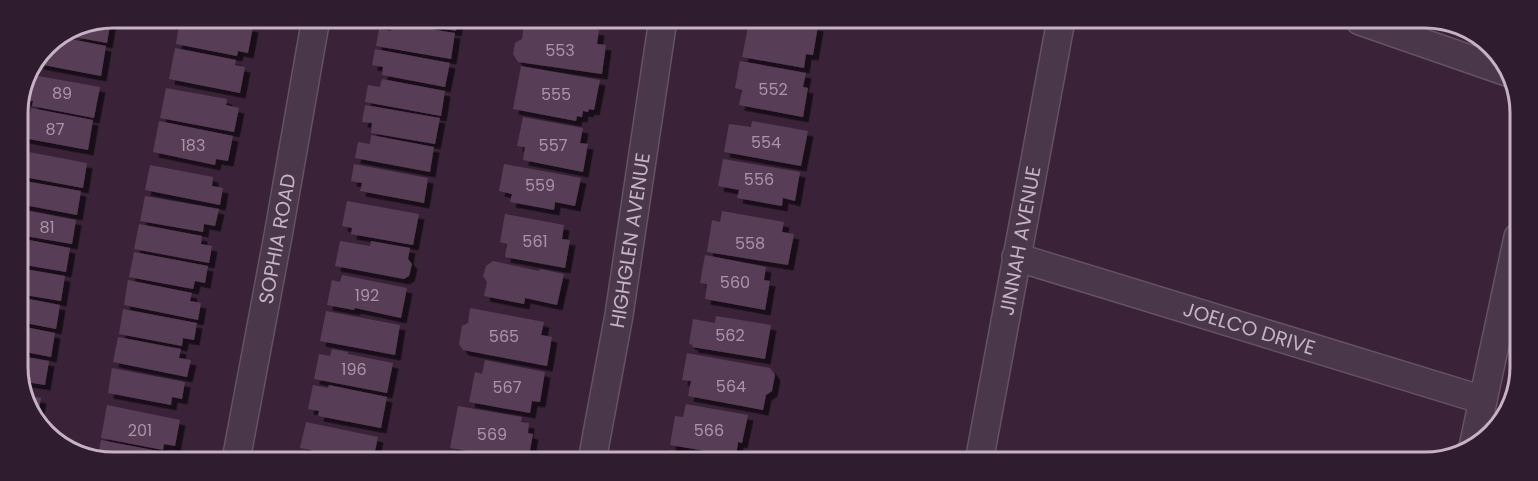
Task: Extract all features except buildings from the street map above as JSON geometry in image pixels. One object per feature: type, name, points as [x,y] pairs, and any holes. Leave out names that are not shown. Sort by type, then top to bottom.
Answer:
[{"type":"street","name":"SOPHIA ROAD","points":[[238,452],[314,28]]},
{"type":"street","name":"HIGHGLEN AVENUE","points":[[594,452],[619,315],[662,28]]},
{"type":"street","name":"JINNAH AVENUE","points":[[981,452],[1059,28]]},
{"type":"street","points":[[1380,28],[1496,68]]},
{"type":"street","name":"JOELCO DRIVE","points":[[1016,257],[1482,400]]},
{"type":"street","points":[[1475,436],[1510,273]]}]
